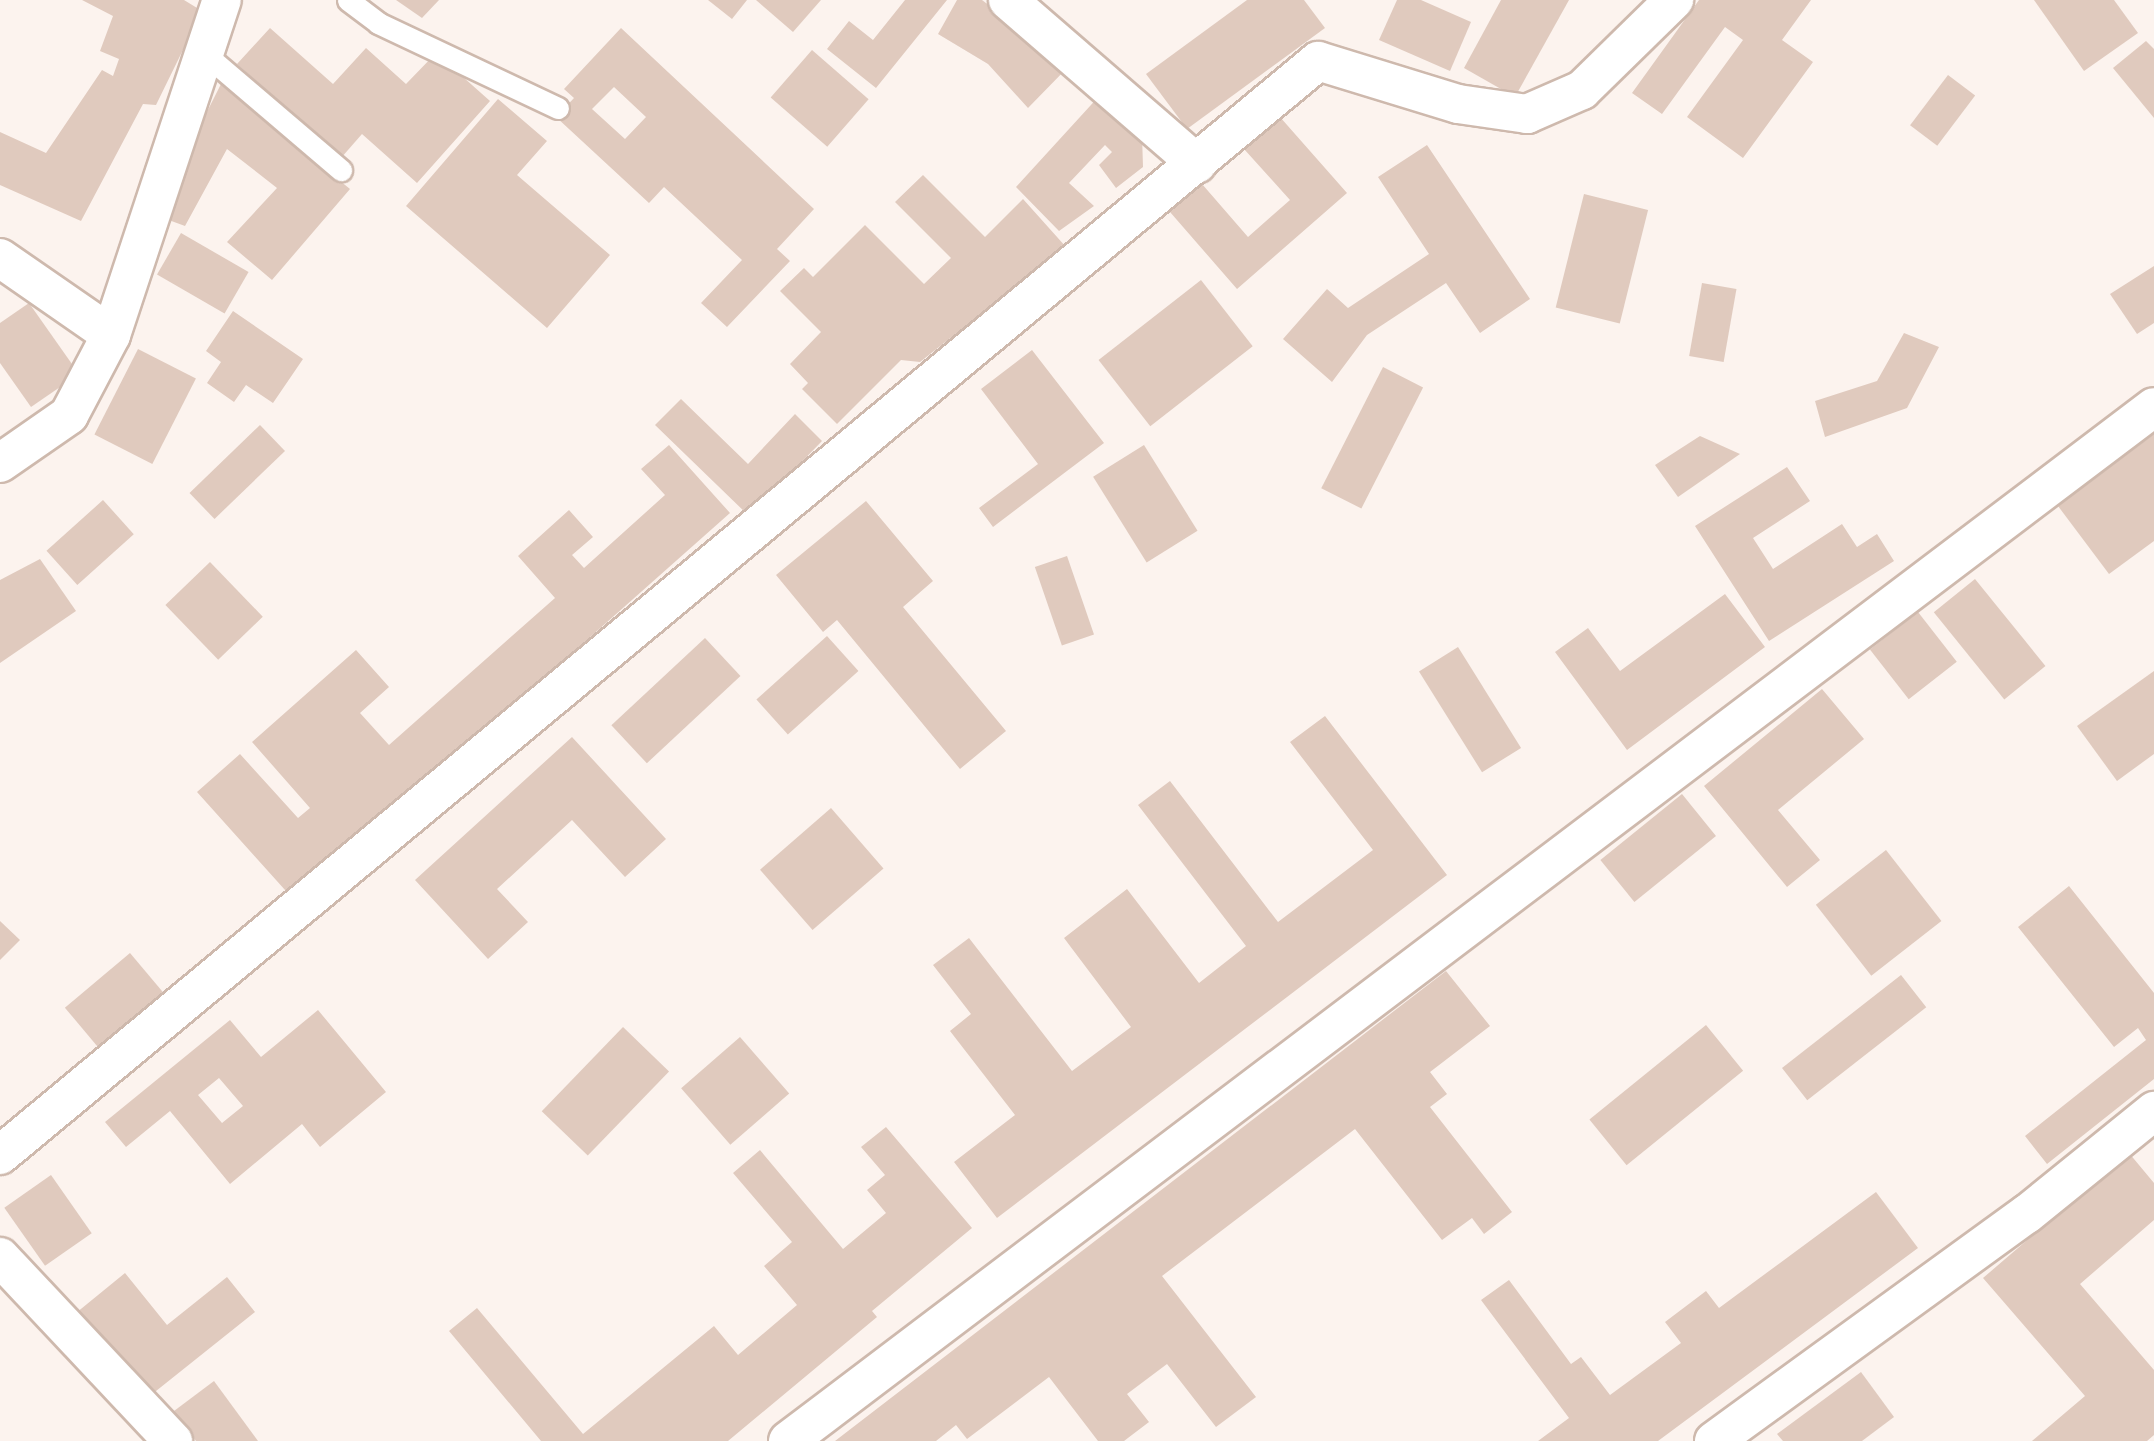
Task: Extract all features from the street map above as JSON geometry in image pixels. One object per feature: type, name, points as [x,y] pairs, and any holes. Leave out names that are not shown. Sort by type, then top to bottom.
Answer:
[{"type":"street","points":[[0,463],[69,415],[111,335],[222,0]]},
{"type":"street","points":[[1008,0],[1197,164]]},
{"type":"street","points":[[0,1156],[1318,61],[1458,104],[1527,114],[1581,90],[1674,0]]},
{"type":"street","points":[[0,258],[111,335]]},
{"type":"street","points":[[788,1441],[2154,407]]},
{"type":"street","points":[[1714,1441],[2027,1214],[2154,1111]]},
{"type":"street","points":[[0,1256],[173,1441]]},
{"type":"lane","points":[[348,0],[379,23],[558,108]]},
{"type":"lane","points":[[205,54],[341,170]]},
{"type":"building","points":[[82,0],[184,0],[202,11],[156,105],[143,104],[81,221],[0,185],[0,132],[46,153],[102,70],[113,76],[119,59],[100,51],[113,16]]},
{"type":"building","points":[[396,0],[439,0],[422,18]]},
{"type":"building","points":[[708,0],[747,0],[732,19]]},
{"type":"building","points":[[756,0],[821,0],[793,32]]},
{"type":"building","points":[[905,0],[947,0],[876,88],[827,49],[849,21],[873,40]]},
{"type":"building","points":[[957,0],[982,0],[1069,66],[1028,108],[988,64],[938,34]]},
{"type":"building","points":[[1247,0],[1304,0],[1325,28],[1187,129],[1146,74]]},
{"type":"building","points":[[1397,0],[1421,0],[1471,22],[1450,71],[1379,40]]},
{"type":"building","points":[[1501,0],[1569,0],[1515,97],[1464,68]]},
{"type":"building","points":[[1699,0],[1811,0],[1782,40],[1813,62],[1743,158],[1687,117],[1743,40],[1725,27],[1662,114],[1632,93]]},
{"type":"building","points":[[2034,0],[2114,0],[2138,33],[2084,71]]},
{"type":"building","points":[[270,28],[333,84],[366,48],[406,84],[436,53],[490,101],[417,183],[362,134],[341,158],[237,64]]},
{"type":"building","points":[[621,28],[814,209],[777,249],[790,261],[727,327],[701,303],[742,260],[664,187],[649,203],[556,117],[574,98],[564,89]],"holes":[[[614,87],[646,117],[625,139],[592,109]]]},
{"type":"building","points":[[2146,41],[2154,49],[2154,118],[2113,68]]},
{"type":"building","points":[[812,50],[869,99],[827,147],[771,98]]},
{"type":"building","points":[[1948,75],[1975,95],[1937,146],[1910,125]]},
{"type":"building","points":[[221,84],[350,189],[272,280],[227,242],[277,188],[227,149],[185,226],[155,215]]},
{"type":"building","points":[[1101,94],[1142,135],[1143,167],[1116,188],[1099,165],[1112,152],[1105,145],[1069,183],[1094,206],[1059,231],[1016,187]]},
{"type":"building","points":[[498,99],[547,141],[517,175],[610,255],[547,328],[406,206]]},
{"type":"building","points":[[1280,117],[1347,193],[1237,289],[1170,212],[1202,184],[1248,237],[1290,200],[1244,149]]},
{"type":"building","points":[[1427,145],[1530,299],[1480,333],[1446,283],[1367,335],[1332,382],[1283,339],[1327,289],[1348,308],[1429,254],[1378,177]]},
{"type":"building","points":[[923,175],[985,237],[1023,199],[1066,247],[920,362],[901,360],[837,424],[802,389],[808,383],[790,364],[821,332],[780,291],[804,268],[813,277],[865,225],[924,284],[951,258],[895,202]]},
{"type":"building","points":[[1584,194],[1648,210],[1620,323],[1556,308]]},
{"type":"building","points":[[181,233],[249,272],[225,314],[157,275]]},
{"type":"building","points":[[2154,266],[2154,323],[2137,334],[2110,294]]},
{"type":"building","points":[[1201,280],[1253,346],[1150,426],[1099,360]]},
{"type":"building","points":[[1702,283],[1736,289],[1724,362],[1689,356]]},
{"type":"building","points":[[29,303],[79,374],[31,407],[0,363],[0,323]]},
{"type":"building","points":[[233,311],[303,359],[273,403],[246,385],[234,402],[207,383],[221,362],[206,351]]},
{"type":"building","points":[[1904,333],[1939,347],[1907,408],[1825,437],[1815,401],[1877,381]]},
{"type":"building","points":[[138,349],[196,379],[152,464],[94,435]]},
{"type":"building","points":[[1032,350],[1104,443],[993,527],[979,508],[1038,464],[981,389]]},
{"type":"building","points":[[1383,367],[1423,387],[1361,509],[1321,488]]},
{"type":"building","points":[[681,399],[748,464],[795,414],[822,441],[749,516],[655,425]]},
{"type":"building","points":[[260,425],[285,451],[215,519],[190,493]]},
{"type":"building","points":[[2154,434],[2154,541],[2109,574],[2058,506]]},
{"type":"building","points":[[1700,436],[1740,454],[1678,497],[1655,465]]},
{"type":"building","points":[[669,445],[730,513],[294,900],[197,792],[240,754],[298,818],[310,808],[252,742],[356,650],[389,687],[360,713],[389,745],[555,598],[518,556],[569,510],[593,537],[572,555],[584,568],[665,495],[641,469]]},
{"type":"building","points":[[1144,445],[1198,531],[1147,562],[1093,477]]},
{"type":"building","points":[[1787,467],[1810,501],[1753,538],[1773,569],[1842,524],[1857,547],[1877,534],[1894,561],[1769,641],[1695,526]]},
{"type":"building","points":[[103,500],[134,534],[77,585],[47,551]]},
{"type":"building","points":[[866,501],[933,581],[903,607],[1006,731],[960,769],[837,620],[823,632],[776,575]]},
{"type":"building","points":[[1067,556],[1094,634],[1062,646],[1035,567]]},
{"type":"building","points":[[40,559],[76,611],[0,663],[0,580]]},
{"type":"building","points":[[210,562],[263,617],[218,660],[165,605]]},
{"type":"building","points":[[1975,579],[2045,666],[2004,699],[1934,612]]},
{"type":"building","points":[[1725,594],[1765,647],[1627,750],[1555,652],[1588,628],[1620,671]]},
{"type":"building","points":[[1918,612],[1957,662],[1909,699],[1870,650]]},
{"type":"building","points":[[827,636],[858,671],[788,734],[756,700]]},
{"type":"building","points":[[705,638],[740,676],[647,763],[611,725]]},
{"type":"building","points":[[1458,647],[1521,748],[1482,772],[1419,671]]},
{"type":"building","points":[[2154,671],[2154,754],[2117,781],[2077,726]]},
{"type":"building","points":[[1822,689],[1864,739],[1778,810],[1820,860],[1787,887],[1704,786]]},
{"type":"building","points":[[1325,716],[1447,875],[997,1218],[954,1162],[1015,1115],[950,1031],[971,1014],[933,965],[969,938],[1072,1071],[1131,1027],[1064,938],[1127,889],[1199,983],[1246,946],[1138,805],[1170,781],[1278,922],[1373,850],[1290,742]]},
{"type":"building","points":[[572,737],[666,839],[625,877],[572,820],[497,889],[528,922],[488,959],[415,880]]},
{"type":"building","points":[[1682,794],[1716,836],[1634,902],[1600,860]]},
{"type":"building","points":[[831,808],[883,868],[813,930],[760,870]]},
{"type":"building","points":[[1886,850],[1941,921],[1871,976],[1816,905]]},
{"type":"building","points":[[2069,886],[2154,993],[2154,1079],[2047,1164],[2025,1136],[2146,1040],[2138,1028],[2114,1047],[2018,927]]},
{"type":"building","points":[[0,921],[20,940],[0,960]]},
{"type":"building","points":[[130,953],[164,994],[99,1048],[65,1008]]},
{"type":"building","points":[[1446,971],[1490,1026],[1430,1072],[1447,1094],[1430,1107],[1512,1212],[1484,1234],[1472,1218],[1442,1240],[1355,1129],[1162,1276],[1256,1397],[1216,1427],[1167,1364],[1127,1394],[1149,1422],[1124,1441],[1098,1441],[1049,1377],[967,1439],[956,1425],[936,1441],[835,1441]]},
{"type":"building","points":[[1901,975],[1926,1007],[1807,1100],[1782,1068]]},
{"type":"building","points":[[318,1010],[386,1092],[320,1147],[302,1124],[230,1184],[170,1111],[126,1147],[105,1122],[230,1020],[261,1057]],"holes":[[[219,1078],[243,1106],[222,1123],[198,1095]]]},
{"type":"building","points":[[1706,1025],[1743,1071],[1627,1165],[1589,1119]]},
{"type":"building","points":[[623,1027],[669,1071],[588,1156],[542,1111]]},
{"type":"building","points":[[740,1037],[789,1094],[730,1145],[681,1088]]},
{"type":"building","points":[[886,1127],[972,1228],[872,1311],[877,1317],[728,1441],[541,1441],[449,1331],[477,1308],[583,1434],[714,1326],[738,1355],[797,1305],[764,1266],[792,1242],[733,1173],[760,1150],[843,1249],[886,1213],[867,1190],[885,1175],[861,1147]]},
{"type":"building","points":[[2129,1153],[2154,1183],[2154,1220],[2080,1284],[2154,1370],[2154,1435],[2147,1441],[2032,1441],[2085,1396],[1983,1278]]},
{"type":"building","points":[[51,1175],[92,1233],[45,1266],[4,1208]]},
{"type":"building","points":[[1876,1192],[1918,1248],[1658,1441],[1538,1441],[1569,1418],[1481,1300],[1509,1280],[1571,1364],[1581,1357],[1610,1395],[1681,1343],[1665,1322],[1706,1291],[1719,1308]]},
{"type":"building","points":[[125,1273],[167,1325],[227,1277],[255,1312],[146,1399],[76,1313]]},
{"type":"building","points":[[1861,1372],[1894,1417],[1862,1441],[1783,1441],[1777,1434]]},
{"type":"building","points":[[214,1381],[258,1441],[196,1441],[174,1411]]}]
